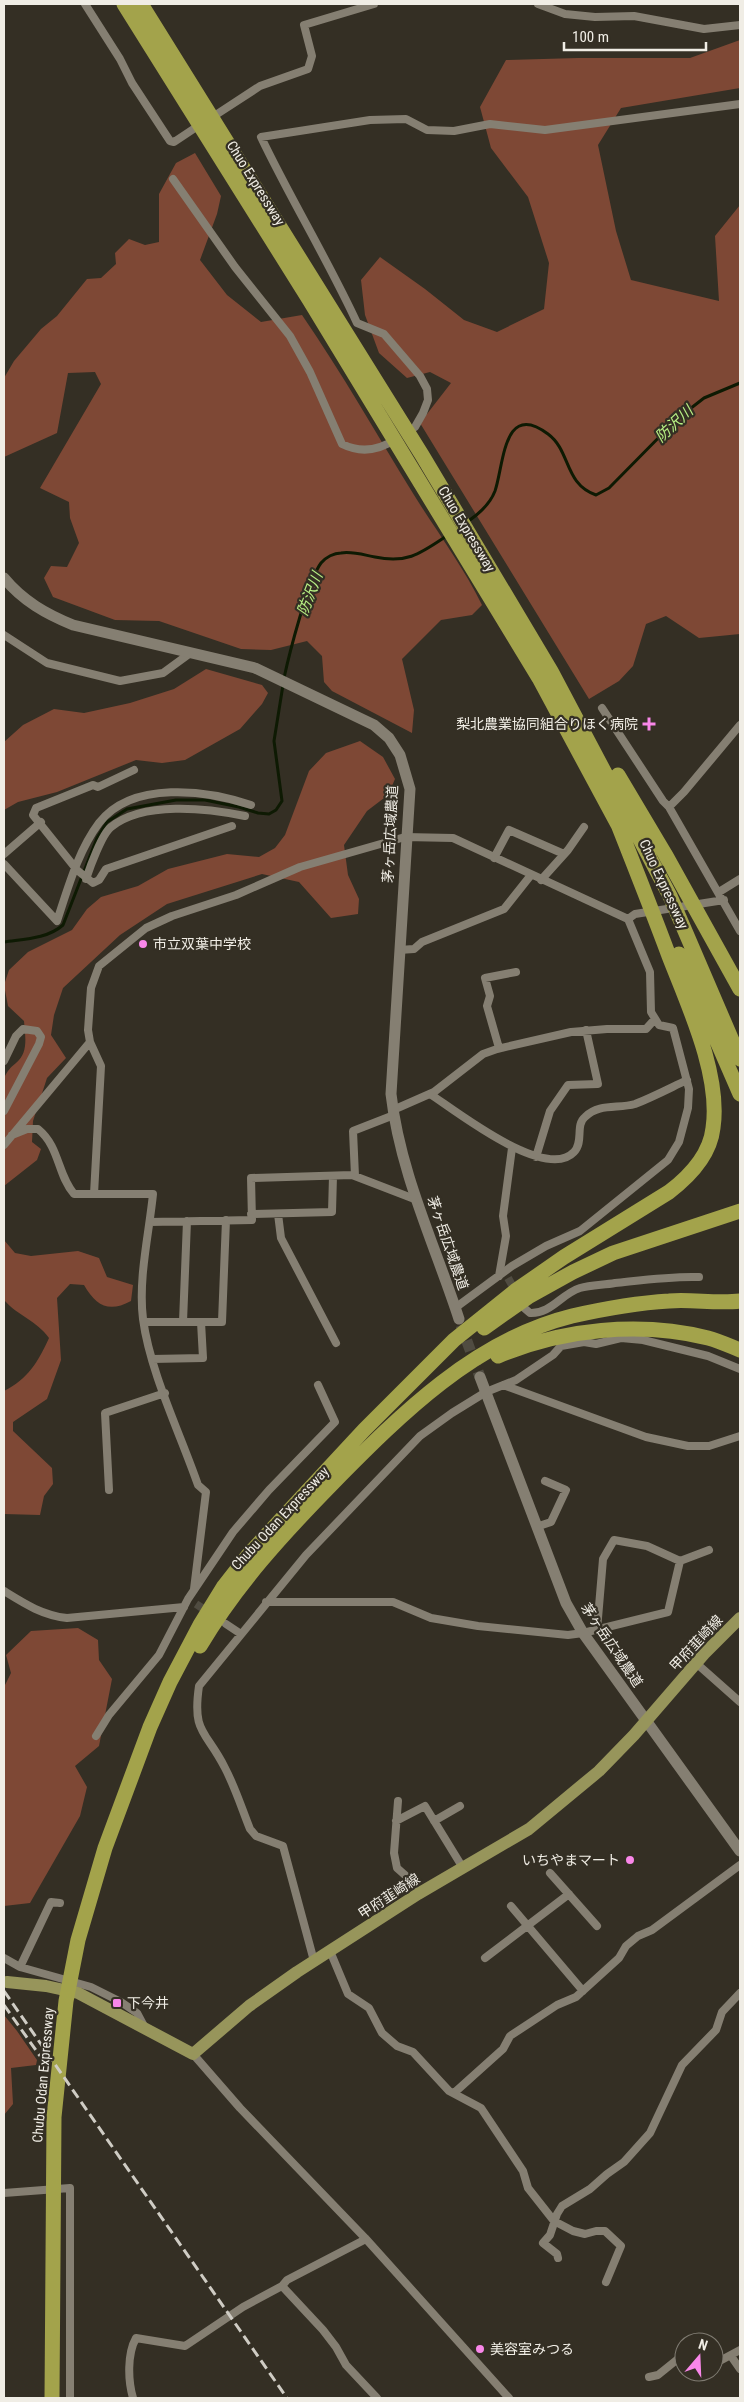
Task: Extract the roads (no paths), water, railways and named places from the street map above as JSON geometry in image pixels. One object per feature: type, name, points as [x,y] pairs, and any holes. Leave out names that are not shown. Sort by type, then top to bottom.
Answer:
[{"type":"highway","name":"Chuo Expressway","points":[[124,4],[398,431]]},
{"type":"highway","name":"Chuo Expressway","points":[[141,4],[495,592],[619,827],[656,902],[740,1094]]},
{"type":"highway","name":"Chuo Expressway","points":[[495,592],[551,671],[670,896],[740,1059]]},
{"type":"highway","points":[[551,671],[665,854],[740,989]]},
{"type":"highway","points":[[401,1393],[454,1340],[515,1291],[564,1257],[669,1192],[685,1180],[699,1163],[706,1150],[713,1129],[715,1103],[712,1078],[687,1002],[619,827]]},
{"type":"highway","points":[[401,1393],[528,1297],[573,1272],[613,1253],[736,1213]]},
{"type":"highway","points":[[453,1375],[490,1350],[522,1334],[570,1317],[669,1301],[740,1301]]},
{"type":"highway","points":[[453,1375],[523,1346],[568,1335],[613,1330],[660,1330],[709,1338],[740,1350]]},
{"type":"highway","name":"Chubu Odan Expressway","points":[[137,1764],[176,1686],[209,1630],[262,1558],[380,1436],[412,1406],[453,1375]]},
{"type":"highway","name":"Chubu Odan Expressway","points":[[52,2398],[53,2171],[59,2054],[66,2001],[78,1940],[105,1848],[150,1727],[170,1682],[200,1625],[224,1586],[276,1523],[401,1393]]},
{"type":"main road","name":"甲府韮崎線","points":[[193,2054],[249,2006],[314,1961],[418,1894],[529,1829],[599,1771],[647,1720],[696,1663],[740,1618]]},
{"type":"main road","points":[[7,1982],[46,1986],[78,1993],[193,2054]]},
{"type":"street","points":[[85,4],[120,59],[132,83],[170,141],[174,142],[260,86],[308,69],[312,56],[304,25],[374,4]]},
{"type":"street","points":[[538,4],[565,14],[595,17],[634,16],[704,29],[740,24]]},
{"type":"street","points":[[173,179],[235,267],[290,336],[310,372],[342,444],[353,449],[370,450],[388,445],[416,427],[428,400],[427,389],[420,376],[384,334],[357,323],[335,275],[286,189],[261,137],[370,120],[406,119],[427,130],[454,131],[490,124],[545,130],[740,104]]},
{"type":"street","name":"茅ヶ岳広域農道","points":[[5,582],[47,615],[73,625],[189,654],[255,668],[374,725],[396,747],[408,776],[410,789],[405,837],[391,1079],[393,1112],[402,1156],[459,1319]]},
{"type":"street","points":[[4,635],[47,663],[120,681],[163,673],[189,654]]},
{"type":"street","points":[[602,708],[663,801],[670,807],[719,892],[720,901],[740,931]]},
{"type":"street","points":[[670,807],[740,725]]},
{"type":"street","points":[[134,770],[98,787],[93,786],[36,808],[33,815],[41,822],[76,869],[93,883],[99,880],[106,869],[232,826]]},
{"type":"street","points":[[4,864],[56,921],[76,869],[100,822],[112,810],[122,804],[151,794],[174,792],[227,797],[251,805]]},
{"type":"street","points":[[86,878],[109,828],[131,815],[172,809],[228,812],[245,816]]},
{"type":"street","points":[[4,854],[41,822]]},
{"type":"street","points":[[541,880],[584,827]]},
{"type":"street","points":[[494,858],[509,830],[564,854]]},
{"type":"street","points":[[94,1194],[101,1066],[90,1042],[88,1030],[91,988],[99,966],[146,928],[236,894],[300,867],[405,837],[453,838],[541,880],[632,916],[720,901]]},
{"type":"street","points":[[399,950],[414,948],[422,942],[504,908],[531,875]]},
{"type":"street","points":[[719,892],[740,879]]},
{"type":"street","points":[[455,1308],[546,1246],[580,1232],[668,1160],[679,1142],[688,1108],[687,1080],[673,1028],[658,1025],[651,1012],[650,972],[632,916]]},
{"type":"street","points":[[500,1048],[487,1006],[490,996],[485,978],[516,972]]},
{"type":"street","points":[[355,1176],[353,1131],[430,1094],[483,1054],[500,1048],[586,1030],[646,1029],[655,1019]]},
{"type":"street","points":[[4,1061],[16,1036],[24,1029],[37,1031],[41,1037],[39,1044],[4,1111]]},
{"type":"street","points":[[536,1156],[550,1111],[568,1085],[598,1084],[586,1030]]},
{"type":"street","points":[[4,1145],[90,1042]]},
{"type":"street","points":[[430,1094],[512,1148],[536,1156],[559,1158],[569,1156],[579,1145],[580,1125],[584,1117],[605,1106],[625,1106],[636,1103],[687,1080]]},
{"type":"street","points":[[12,1135],[38,1129],[49,1138],[66,1184],[74,1194],[153,1194],[143,1287],[144,1322],[152,1359],[198,1485],[206,1492],[194,1589]]},
{"type":"street","points":[[504,1275],[506,1236],[503,1216],[512,1148]]},
{"type":"street","points":[[251,1214],[332,1212],[333,1176]]},
{"type":"street","points":[[150,1222],[252,1220],[251,1178],[355,1176],[417,1200]]},
{"type":"street","points":[[278,1214],[280,1238],[336,1343]]},
{"type":"street","points":[[144,1322],[222,1322],[226,1220]]},
{"type":"street","points":[[183,1322],[187,1221]]},
{"type":"street","points":[[523,1307],[530,1313],[539,1313],[553,1306],[566,1293],[582,1287],[677,1276],[699,1277]]},
{"type":"street","points":[[152,1359],[203,1358],[201,1322]]},
{"type":"street","points":[[314,1961],[283,1846],[256,1836],[250,1829],[224,1767],[200,1728],[196,1707],[199,1686],[306,1555],[420,1436],[486,1392],[516,1380],[553,1355],[561,1346],[584,1342],[596,1344],[621,1338],[643,1340],[708,1356],[740,1369]]},
{"type":"street","name":"茅ヶ岳広域農道","points":[[480,1377],[566,1603],[583,1633],[740,1851]]},
{"type":"street","points":[[96,1736],[109,1715],[159,1654],[194,1589],[239,1525],[269,1490],[335,1422],[318,1385]]},
{"type":"street","points":[[503,1385],[646,1437],[688,1446],[709,1446],[740,1436]]},
{"type":"street","points":[[109,1490],[105,1412],[165,1394]]},
{"type":"street","points":[[536,1528],[551,1522],[566,1490],[545,1481]]},
{"type":"street","points":[[597,1630],[603,1559],[614,1540],[647,1546],[680,1561],[709,1550]]},
{"type":"street","points":[[266,1602],[393,1602],[431,1618],[478,1626],[568,1635],[597,1630],[668,1612],[680,1561]]},
{"type":"street","points":[[4,1591],[37,1611],[50,1616],[67,1618],[184,1606]]},
{"type":"street","points":[[188,1599],[196,1604]]},
{"type":"street","points":[[226,1624],[241,1634]]},
{"type":"street","points":[[696,1663],[740,1702]]},
{"type":"street","points":[[398,1801],[394,1853],[396,1868],[414,1883],[418,1894]]},
{"type":"street","points":[[396,1821],[424,1806],[463,1868]]},
{"type":"street","points":[[434,1821],[460,1806]]},
{"type":"street","points":[[454,2093],[503,2049],[510,2036],[557,2005],[576,1997],[619,1958],[626,1946],[638,1936],[652,1930],[740,1866]]},
{"type":"street","points":[[550,1872],[597,1926]]},
{"type":"street","points":[[485,1958],[569,1894]]},
{"type":"street","points":[[20,1967],[51,1902],[60,1903]]},
{"type":"street","points":[[511,1906],[583,1991]]},
{"type":"street","points":[[330,1952],[348,1994],[369,2008],[382,2033],[397,2046],[413,2052],[454,2093],[481,2108],[523,2171],[528,2188],[554,2221],[573,2231],[585,2234],[605,2231],[621,2246],[606,2282]]},
{"type":"street","points":[[4,1958],[20,1967],[91,1987],[121,2002],[137,2013],[145,2028]]},
{"type":"street","points":[[558,2258],[543,2243],[550,2235],[554,2221],[562,2206],[590,2189],[624,2162],[650,2133],[682,2065],[716,2030],[722,2012],[740,1993]]},
{"type":"street","points":[[193,2054],[240,2108],[366,2239],[509,2398]]},
{"type":"street","points":[[4,2193],[70,2188],[70,2398]]},
{"type":"street","points":[[133,2398],[130,2360],[132,2346],[136,2338],[185,2346],[243,2307],[282,2286],[287,2280],[366,2239]]},
{"type":"street","points":[[282,2286],[323,2330],[336,2347],[346,2365],[377,2398]]},
{"type":"street","points":[[724,2359],[740,2350]]},
{"type":"street","points":[[731,2356],[740,2369]]},
{"type":"street","points":[[649,2377],[658,2375],[674,2362]]},
{"type":"waterway","name":"防沢川","points":[[467,522],[476,516],[493,496],[508,440],[514,430],[522,425],[533,426],[548,434],[561,449],[578,483],[596,495],[609,488],[677,419],[704,398],[740,383]]},
{"type":"waterway","name":"防沢川","points":[[284,678],[294,636],[310,585],[323,561],[338,553],[387,559],[405,558],[422,552],[448,535]]},
{"type":"waterway","name":"防沢川","points":[[4,942],[43,936],[63,925],[97,838],[107,822],[127,809],[176,800],[205,800],[258,813],[269,814],[276,810],[282,801],[274,741],[283,685]]},
{"type":"tunnel","points":[[508,1278],[516,1292]]},
{"type":"tunnel","points":[[461,1325],[480,1377]]},
{"type":"tunnel","points":[[196,1604],[210,1613]]},
{"type":"railway","points":[[4,1991],[287,2398]]},
{"type":"railway","points":[[4,2005],[40,2056]]},
{"type":"place","name":"梨北農業協同組合りほく病院","points":[[649,724]]},
{"type":"place","name":"市立双葉中学校","points":[[143,944]]},
{"type":"place","name":"いちやまマート","points":[[630,1860]]},
{"type":"place","name":"下今井","points":[[117,2003]]},
{"type":"place","name":"美容室みつる","points":[[480,2349]]}]
